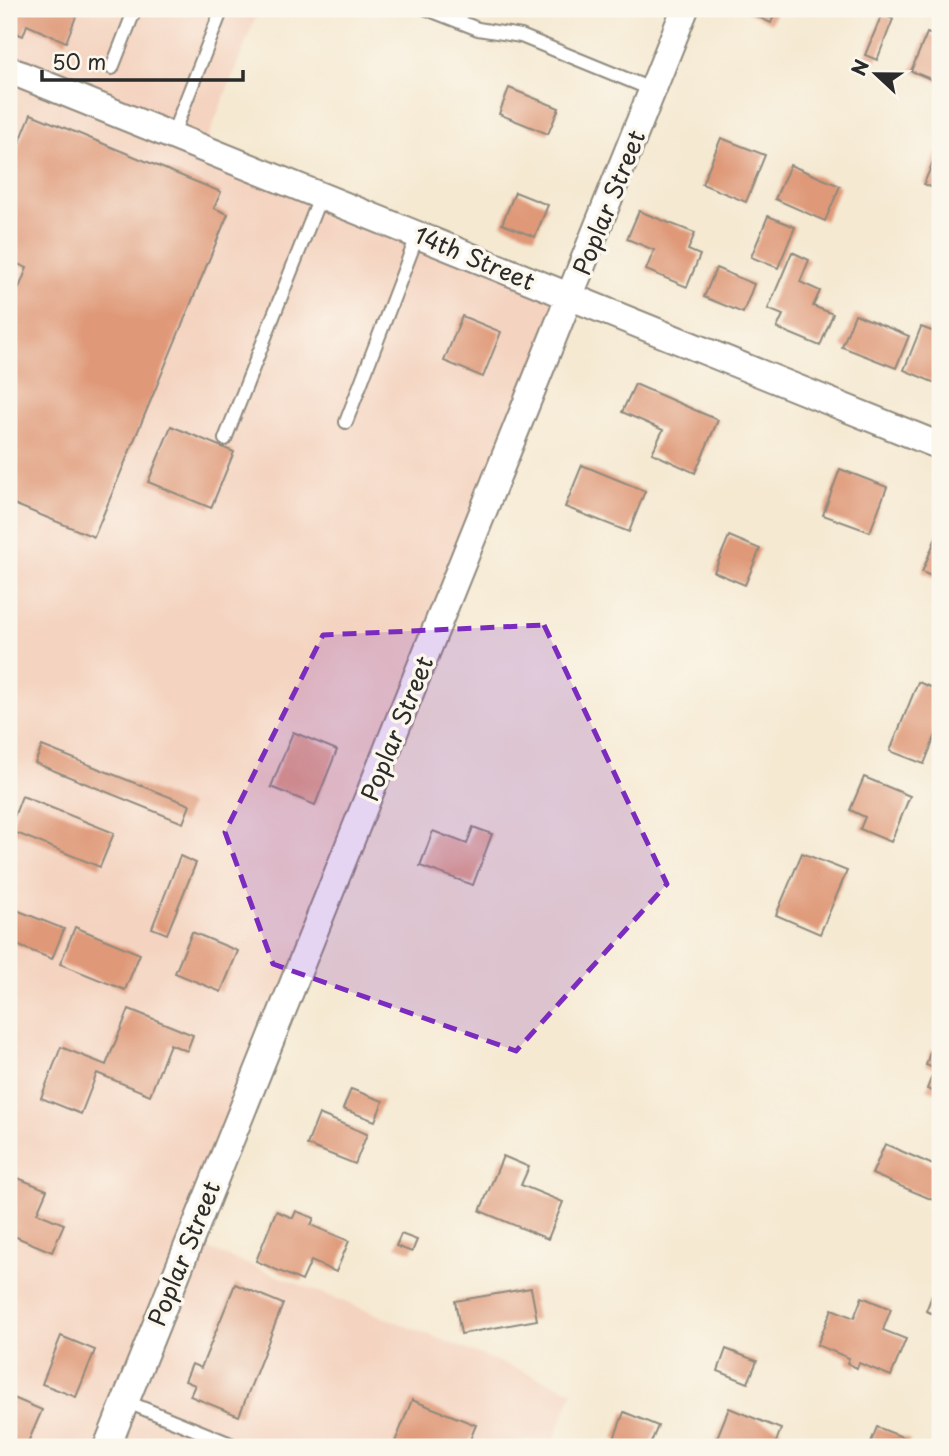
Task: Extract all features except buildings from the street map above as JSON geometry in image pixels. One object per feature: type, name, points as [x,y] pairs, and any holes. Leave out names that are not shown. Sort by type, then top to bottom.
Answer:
[{"type":"street","name":"Poplar Street","points":[[107,1447],[685,9]]},
{"type":"street","name":"14th Street","points":[[9,70],[419,233],[940,446]]},
{"type":"lane","points":[[112,68],[135,9]]},
{"type":"lane","points":[[172,135],[222,9]]},
{"type":"lane","points":[[427,9],[478,29],[521,36],[653,90]]},
{"type":"lane","points":[[225,439],[321,194]]},
{"type":"lane","points":[[346,422],[419,233]]},
{"type":"lane","points":[[125,1401],[238,1447]]},
{"type":"highlighted area","points":[[544,625],[667,884],[516,1051],[273,964],[225,832],[323,635]]},
{"type":"shaded area","points":[[9,9],[259,9],[204,148],[570,297],[188,1241],[573,1391],[551,1447],[9,1447]]}]
